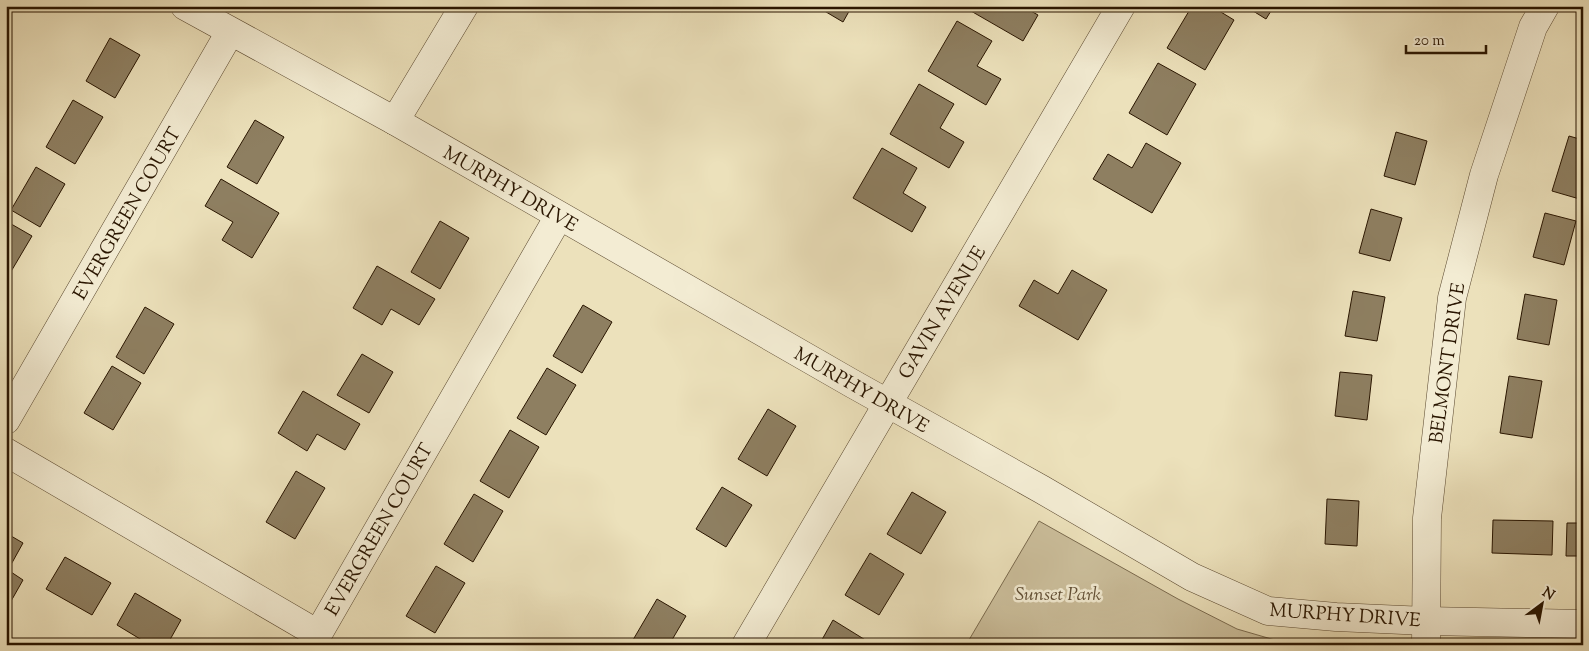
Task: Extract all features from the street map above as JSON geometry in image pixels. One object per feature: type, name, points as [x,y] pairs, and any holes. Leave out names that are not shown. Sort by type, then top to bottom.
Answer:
[{"type":"street","name":"MURPHY DRIVE","points":[[185,6],[395,122],[1041,489],[1192,577],[1268,611],[1336,617],[1426,633],[1583,624]]},
{"type":"street","points":[[395,122],[464,6]]},
{"type":"street","name":"GAVIN AVENUE","points":[[746,645],[1121,6]]},
{"type":"street","name":"BELMONT DRIVE","points":[[1426,633],[1426,518],[1452,298],[1484,176],[1533,27],[1545,6]]},
{"type":"street","name":"EVERGREEN COURT","points":[[6,420],[230,32]]},
{"type":"street","name":"EVERGREEN COURT","points":[[6,452],[318,634],[558,216]]},
{"type":"green space","name":"Sunset Park","points":[[1039,521],[1178,599],[1237,629],[1292,645],[966,645]]},
{"type":"building","points":[[816,6],[852,6],[843,22]]},
{"type":"building","points":[[1022,6],[1038,15],[1023,41],[964,7]]},
{"type":"building","points":[[1192,6],[1211,6],[1234,20],[1205,70],[1167,48]]},
{"type":"building","points":[[1245,6],[1274,6],[1266,19]]},
{"type":"building","points":[[957,21],[992,41],[977,66],[1001,79],[986,105],[928,71]]},
{"type":"building","points":[[110,38],[140,55],[115,98],[86,81]]},
{"type":"building","points":[[1158,63],[1196,84],[1167,135],[1129,113]]},
{"type":"building","points":[[919,84],[954,104],[940,128],[964,142],[949,168],[890,134]]},
{"type":"building","points":[[73,100],[103,117],[75,164],[46,147]]},
{"type":"building","points":[[255,120],[284,137],[257,184],[227,167]]},
{"type":"building","points":[[1396,132],[1427,141],[1415,185],[1384,176]]},
{"type":"building","points":[[1569,136],[1583,140],[1583,200],[1552,191]]},
{"type":"building","points":[[1146,143],[1181,163],[1152,213],[1093,179],[1108,154],[1132,168]]},
{"type":"building","points":[[882,148],[917,168],[903,193],[926,207],[912,232],[853,198]]},
{"type":"building","points":[[36,167],[65,184],[40,227],[11,210]]},
{"type":"building","points":[[221,179],[279,213],[252,258],[222,240],[233,222],[205,206]]},
{"type":"building","points":[[1371,209],[1402,218],[1390,261],[1359,253]]},
{"type":"building","points":[[1545,213],[1576,221],[1564,265],[1533,257]]},
{"type":"building","points":[[6,221],[32,236],[6,280]]},
{"type":"building","points":[[440,221],[469,238],[440,289],[411,272]]},
{"type":"building","points":[[377,266],[435,299],[419,325],[391,309],[382,325],[353,308]]},
{"type":"building","points":[[1072,270],[1107,290],[1078,340],[1019,306],[1034,280],[1058,294]]},
{"type":"building","points":[[1353,291],[1385,297],[1377,341],[1345,336]]},
{"type":"building","points":[[1525,294],[1557,300],[1549,345],[1517,339]]},
{"type":"building","points":[[583,305],[612,322],[582,373],[553,356]]},
{"type":"building","points":[[145,307],[174,324],[144,374],[116,357]]},
{"type":"building","points":[[362,354],[393,372],[369,413],[337,395]]},
{"type":"building","points":[[112,366],[141,383],[113,430],[84,413]]},
{"type":"building","points":[[547,368],[576,385],[546,435],[517,418]]},
{"type":"building","points":[[1340,372],[1372,375],[1367,420],[1335,416]]},
{"type":"building","points":[[1509,376],[1542,381],[1532,438],[1500,433]]},
{"type":"building","points":[[303,391],[360,424],[345,450],[317,434],[307,451],[278,433]]},
{"type":"building","points":[[768,409],[796,426],[767,476],[738,459]]},
{"type":"building","points":[[510,430],[539,447],[509,498],[480,481]]},
{"type":"building","points":[[296,471],[325,488],[295,539],[266,522]]},
{"type":"building","points":[[722,487],[752,505],[726,547],[696,529]]},
{"type":"building","points":[[912,492],[946,512],[921,554],[887,534]]},
{"type":"building","points":[[474,494],[503,511],[473,562],[444,544]]},
{"type":"building","points":[[1327,499],[1359,501],[1357,546],[1325,544]]},
{"type":"building","points":[[1493,520],[1553,521],[1552,555],[1492,553]]},
{"type":"building","points":[[1567,523],[1583,523],[1583,556],[1566,556]]},
{"type":"building","points":[[6,533],[23,543],[8,570],[23,580],[6,610]]},
{"type":"building","points":[[870,553],[904,574],[879,615],[845,595]]},
{"type":"building","points":[[65,557],[111,583],[92,615],[46,589]]},
{"type":"building","points":[[436,566],[465,583],[435,633],[406,616]]},
{"type":"building","points":[[135,593],[181,620],[167,645],[150,645],[117,625]]},
{"type":"building","points":[[657,599],[686,616],[669,645],[630,645]]},
{"type":"building","points":[[833,620],[867,641],[864,645],[819,645]]}]
